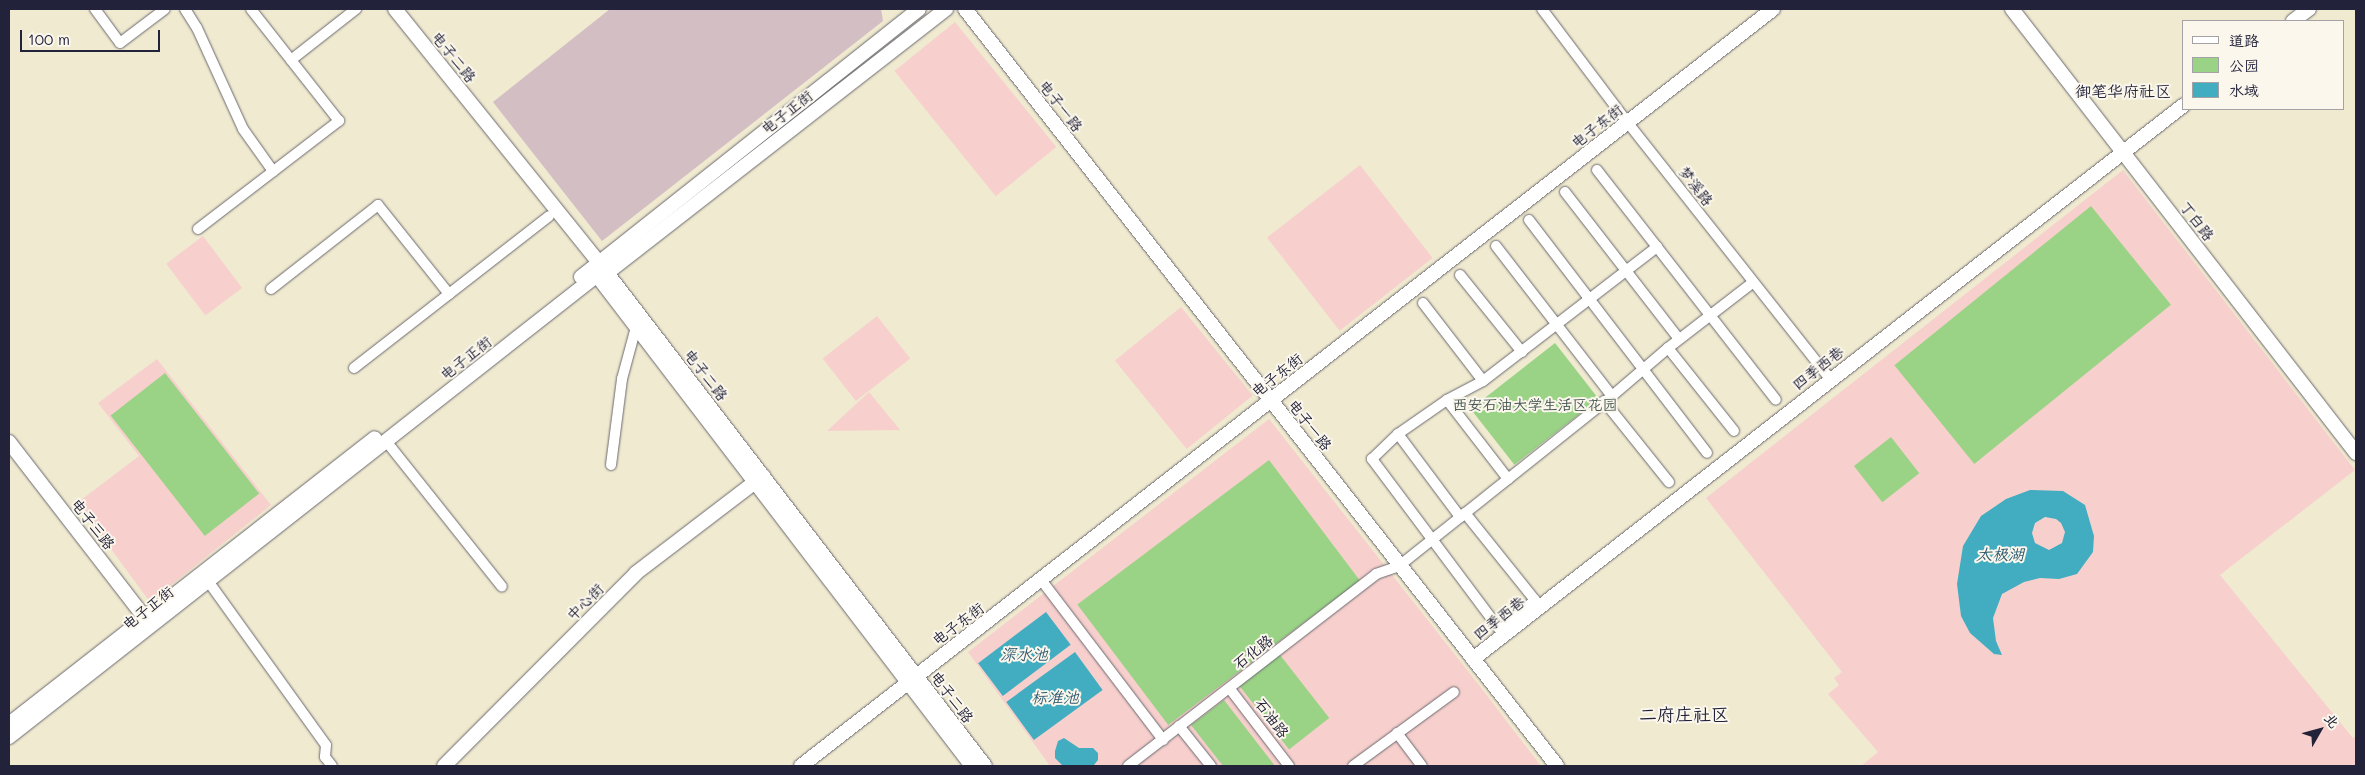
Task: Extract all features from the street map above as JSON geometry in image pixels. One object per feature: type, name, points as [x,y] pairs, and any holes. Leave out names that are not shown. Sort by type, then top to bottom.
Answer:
[{"type":"street","points":[[95,9],[120,43],[164,9]]},
{"type":"street","points":[[185,9],[198,28],[243,129],[273,171]]},
{"type":"street","points":[[198,229],[339,121],[251,9]]},
{"type":"street","points":[[291,60],[356,9]]},
{"type":"street","name":"电子二路","points":[[384,9],[550,216],[599,270],[636,327],[759,479]]},
{"type":"street","name":"电子二路","points":[[395,9],[599,270],[912,679],[985,766]]},
{"type":"street","name":"电子正街","points":[[9,737],[148,621],[208,581],[599,270],[904,14],[919,9]]},
{"type":"street","name":"电子正街","points":[[9,724],[148,621],[599,270],[946,9]]},
{"type":"street","name":"电子一路","points":[[965,9],[1557,766]]},
{"type":"street","name":"梦溪路","points":[[1542,9],[1752,283],[1830,379]]},
{"type":"street","name":"电子东街","points":[[801,766],[1042,581],[1773,9]]},
{"type":"street","name":"丁白路","points":[[2012,9],[2356,453]]},
{"type":"street","points":[[2294,20],[2309,9]]},
{"type":"street","points":[[904,14],[908,37]]},
{"type":"street","name":"四季西巷","points":[[1473,659],[1830,379],[2182,108]]},
{"type":"street","points":[[1597,170],[1776,400]]},
{"type":"street","points":[[1565,192],[1680,339]]},
{"type":"street","points":[[270,289],[378,205],[449,294]]},
{"type":"street","points":[[354,368],[550,216]]},
{"type":"street","points":[[1530,220],[1707,453]]},
{"type":"street","points":[[1496,246],[1556,325],[1669,482]]},
{"type":"street","points":[[1398,434],[1462,515],[1535,600],[1500,630],[1372,459],[1398,434],[1446,400],[1483,381],[1657,247]]},
{"type":"street","points":[[1460,275],[1522,352]]},
{"type":"street","name":"石化路","points":[[1128,766],[1230,689],[1376,574],[1399,566],[1668,348],[1752,283]]},
{"type":"street","points":[[1423,303],[1483,381]]},
{"type":"street","points":[[611,465],[622,379],[636,327]]},
{"type":"street","points":[[1668,348],[1734,431]]},
{"type":"street","points":[[1446,400],[1508,479]]},
{"type":"street","points":[[386,441],[502,587]]},
{"type":"street","name":"电子三路","points":[[9,442],[148,621]]},
{"type":"street","name":"中心街","points":[[444,766],[636,573],[759,479]]},
{"type":"street","points":[[208,581],[326,745],[325,757],[332,766]]},
{"type":"street","points":[[1042,581],[1163,740]]},
{"type":"street","name":"电子二路","points":[[912,679],[972,766]]},
{"type":"street","name":"石油路","points":[[1230,689],[1289,766]]},
{"type":"street","points":[[1353,766],[1454,692]]},
{"type":"street","points":[[1179,726],[1211,766]]},
{"type":"street","points":[[1397,733],[1422,766]]},
{"type":"shaded area","points":[[610,9],[881,9],[883,21],[602,241],[493,102]]},
{"type":"shaded area","points":[[955,22],[1056,147],[996,196],[894,71]]},
{"type":"shaded area","points":[[1360,165],[1433,258],[1340,331],[1267,238]]},
{"type":"shaded area","points":[[2123,170],[2355,470],[2220,575],[2353,738],[2356,736],[2356,766],[1861,766],[1878,752],[1828,694],[1839,685],[1834,678],[1842,672],[1706,498]]},
{"type":"shaded area","points":[[203,236],[242,288],[205,316],[166,264]]},
{"type":"shaded area","points":[[1181,307],[1253,396],[1187,449],[1115,360]]},
{"type":"shaded area","points":[[877,316],[910,359],[856,401],[823,358]]},
{"type":"shaded area","points":[[157,359],[271,505],[150,602],[77,503],[139,456],[98,403]]},
{"type":"shaded area","points":[[869,392],[900,430],[827,431]]},
{"type":"shaded area","points":[[1269,419],[1541,766],[1050,766],[968,652]]},
{"type":"green space","points":[[2091,206],[2171,305],[1974,464],[1894,365]]},
{"type":"green space","name":"西安石油大学生活区花园","points":[[1555,343],[1599,399],[1514,465],[1471,409]]},
{"type":"green space","points":[[165,373],[259,494],[205,536],[111,415]]},
{"type":"green space","points":[[1891,437],[1919,473],[1882,502],[1854,466]]},
{"type":"green space","points":[[1269,460],[1360,581],[1168,725],[1077,604]]},
{"type":"green space","points":[[1280,655],[1329,718],[1289,749],[1240,686]]},
{"type":"green space","points":[[1224,700],[1275,766],[1223,766],[1191,725]]},
{"type":"water","name":"太极湖","points":[[2030,490],[2063,491],[2085,505],[2094,536],[2093,552],[2077,574],[2059,579],[2040,578],[2024,582],[2002,594],[1993,618],[1996,641],[2002,655],[1994,654],[1970,633],[1961,616],[1957,584],[1963,546],[1981,516],[2006,499]],"holes":[[[2045,517],[2056,519],[2061,523],[2065,532],[2062,543],[2049,550],[2035,543],[2032,533],[2035,523]]]},
{"type":"water","name":"深水池","points":[[1046,612],[1071,645],[1003,696],[978,663]]},
{"type":"water","name":"标准池","points":[[1075,652],[1103,690],[1034,740],[1006,702]]},
{"type":"water","points":[[1064,738],[1079,748],[1093,748],[1098,753],[1098,760],[1094,765],[1062,765],[1055,758],[1055,751],[1058,741]]},
{"type":"district","name":"御笔华府社区","points":[[2123,91]]},
{"type":"district","name":"二府庄社区","points":[[1684,714]]}]
